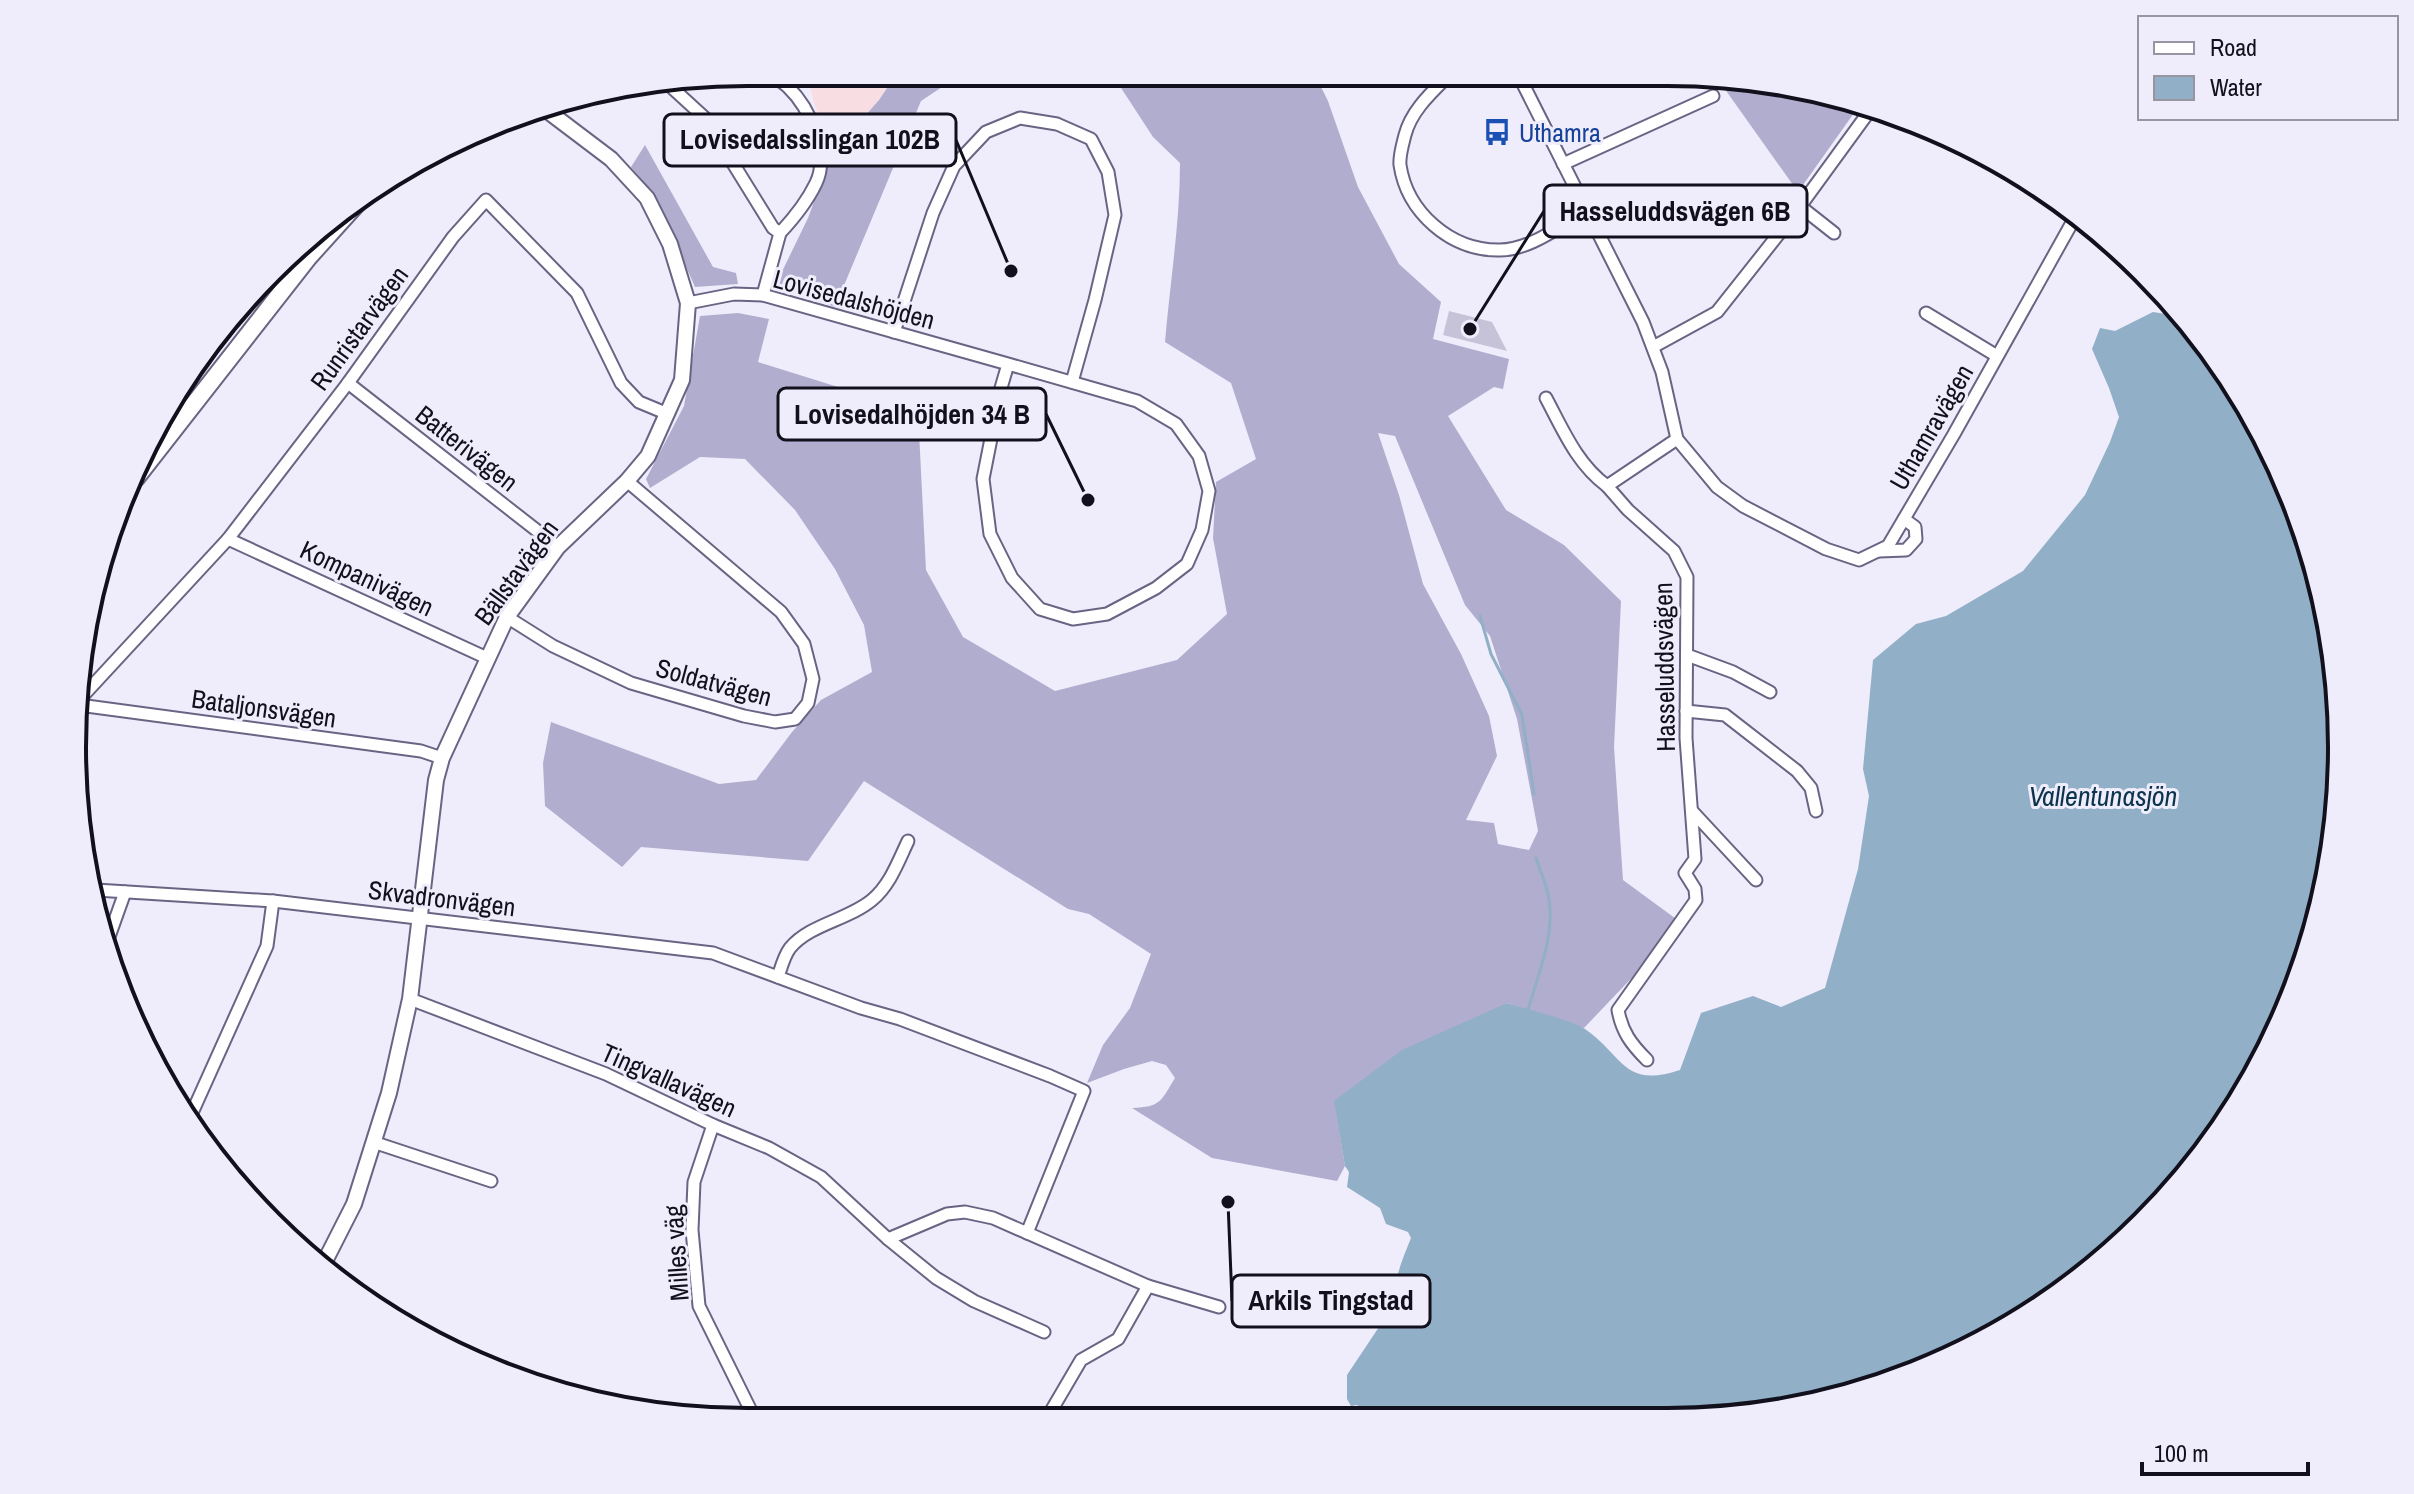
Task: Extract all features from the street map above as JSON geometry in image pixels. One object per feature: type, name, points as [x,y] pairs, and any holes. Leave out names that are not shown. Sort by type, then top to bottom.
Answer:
[{"type":"main road","points":[[154,455],[322,241]]},
{"type":"main road","points":[[308,258],[311,250]]},
{"type":"street","points":[[763,295],[780,233],[799,212],[818,180],[821,147],[811,119],[786,86]]},
{"type":"street","points":[[1438,86],[1420,105],[1405,132],[1400,163],[1408,193],[1426,219],[1447,236],[1471,247],[1500,251],[1527,244],[1587,211]]},
{"type":"street","name":"Uthamravägen","points":[[1524,86],[1643,322],[1662,372],[1677,439],[1717,487],[1745,507],[1837,553],[1859,560],[1888,546],[2071,225]]},
{"type":"street","points":[[675,90],[705,118],[773,228],[780,233]]},
{"type":"street","points":[[1563,164],[1713,96]]},
{"type":"street","name":"Bällstavägen","points":[[327,1257],[354,1204],[389,1093],[410,999],[436,780],[442,758],[507,617],[558,547],[627,481],[648,456],[682,380],[688,303],[670,244],[647,198],[611,159],[554,116]]},
{"type":"street","points":[[1653,347],[1717,312],[1801,207],[1867,117]]},
{"type":"street","points":[[894,332],[933,213],[954,166],[986,132],[1020,118],[1057,124],[1091,139],[1108,172],[1115,215],[1072,382]]},
{"type":"street","name":"Runristarvägen","points":[[89,690],[228,539],[348,383],[453,237],[486,200],[577,293],[621,383],[639,402],[668,414]]},
{"type":"street","points":[[1801,207],[1834,233]]},
{"type":"street","name":"Lovisedalshöjden","points":[[688,303],[734,294],[763,295],[1072,382],[1137,401],[1176,424],[1199,456],[1209,491],[1202,530],[1187,564],[1156,588],[1107,614],[1073,619],[1040,609],[1012,578],[990,534],[983,479],[1008,364]]},
{"type":"street","name":"Uthamravägen","points":[[1926,313],[1997,356]]},
{"type":"street","name":"Batterivägen","points":[[348,383],[558,547]]},
{"type":"street","name":"Hasseluddsvägen","points":[[1546,398],[1577,455],[1592,475],[1674,551],[1687,577],[1686,711],[1695,859],[1685,873],[1695,889],[1696,900],[1618,1010],[1630,1043],[1647,1060]]},
{"type":"street","points":[[1607,486],[1677,439]]},
{"type":"street","name":"Soldatvägen","points":[[507,617],[553,646],[631,683],[744,716],[775,722],[795,719],[808,703],[813,679],[804,644],[781,612],[627,481]]},
{"type":"street","name":"Uthamravägen","points":[[1877,551],[1906,550],[1916,539],[1915,527],[1904,519]]},
{"type":"street","name":"Kompanivägen","points":[[228,539],[487,658]]},
{"type":"street","points":[[1687,655],[1733,672],[1770,692]]},
{"type":"street","name":"Bataljonsvägen","points":[[87,706],[421,751],[442,758]]},
{"type":"street","points":[[1686,711],[1725,715],[1797,771],[1811,788],[1816,811]]},
{"type":"street","points":[[1691,811],[1756,880]]},
{"type":"street","points":[[778,977],[791,947],[874,899],[885,887],[908,841]]},
{"type":"street","name":"Skvadronvägen","points":[[102,890],[273,901],[713,953],[861,1008],[900,1019],[1084,1091],[1027,1233]]},
{"type":"street","points":[[112,928],[125,892]]},
{"type":"street","points":[[194,1109],[267,946],[273,901]]},
{"type":"street","name":"Tingvallavägen","points":[[410,999],[606,1074],[769,1148],[821,1177],[936,1278],[974,1301],[1044,1332]]},
{"type":"street","name":"Milles väg","points":[[713,1125],[694,1182],[692,1230],[699,1306],[750,1408]]},
{"type":"street","points":[[373,1142],[491,1181]]},
{"type":"street","points":[[888,1239],[947,1214],[965,1212],[993,1218],[1148,1286],[1219,1307]]},
{"type":"street","points":[[1053,1408],[1081,1360],[1118,1339],[1148,1286]]},
{"type":"shaded area","points":[[810,86],[888,86],[832,153]]},
{"type":"shaded area","points":[[888,86],[944,86],[921,101],[835,307],[776,284],[808,218],[832,153]]},
{"type":"shaded area","points":[[1120,86],[1320,86],[1358,187],[1399,264],[1441,302],[1433,339],[1509,359],[1503,389],[1494,387],[1448,416],[1506,510],[1564,545],[1621,601],[1614,747],[1623,880],[1683,924],[1584,1028],[1507,1003],[1335,1104],[1345,1166],[1337,1181],[1212,1158],[1132,1108],[1155,1104],[1163,1097],[1175,1078],[1166,1065],[1152,1061],[1087,1083],[1103,1045],[1130,1008],[1151,954],[1089,914],[1068,909],[864,781],[808,861],[641,847],[622,867],[545,806],[543,763],[551,722],[719,784],[756,780],[821,700],[872,672],[864,625],[835,569],[795,510],[745,459],[700,457],[650,488],[646,479],[684,406],[700,316],[738,313],[769,319],[758,362],[918,412],[926,570],[963,637],[1055,691],[1177,660],[1227,614],[1213,538],[1216,482],[1256,459],[1231,383],[1165,342],[1177,230],[1180,163],[1153,137]],"holes":[[[1378,433],[1395,436],[1465,605],[1490,636],[1517,719],[1538,831],[1529,850],[1498,844],[1494,823],[1466,820],[1497,756],[1489,716],[1461,654],[1423,584],[1399,495]]]},
{"type":"shaded area","points":[[1725,89],[1796,99],[1854,114],[1798,192]]},
{"type":"shaded area","points":[[645,145],[713,267],[736,273],[738,284],[695,287],[655,196],[631,167]]},
{"type":"shaded area","points":[[1449,311],[1492,322],[1507,351],[1443,335]]},
{"type":"water","name":"Vallentunasjön","points":[[2153,312],[2166,314],[2217,380],[2260,455],[2278,494],[2305,576],[2322,661],[2327,704],[2327,790],[2315,876],[2293,959],[2278,1000],[2260,1039],[2217,1114],[2164,1183],[2103,1244],[2069,1271],[2034,1297],[1959,1340],[1879,1373],[1796,1395],[1710,1407],[1351,1406],[1347,1399],[1347,1375],[1383,1321],[1395,1319],[1395,1287],[1411,1238],[1408,1232],[1386,1224],[1380,1208],[1347,1187],[1349,1172],[1345,1166],[1334,1101],[1402,1050],[1507,1003],[1579,1026],[1635,1072],[1661,1075],[1680,1070],[1701,1013],[1753,996],[1781,1007],[1825,988],[1858,869],[1869,796],[1863,769],[1873,660],[1916,624],[1946,616],[2023,571],[2085,495],[2119,417],[2092,349],[2100,328],[2115,331]]},
{"type":"waterway","points":[[1480,616],[1491,654],[1522,715],[1534,794]]},
{"type":"waterway","points":[[1528,1010],[1550,927],[1548,894],[1536,858]]},
{"type":"place","name":"Uthamra","points":[[1497,132]]},
{"type":"place","name":"Lovisedalsslingan 102B","points":[[1011,271]]},
{"type":"place","name":"Hasseluddsvägen 6B","points":[[1470,329]]},
{"type":"place","name":"Lovisedalhöjden 34 B","points":[[1088,500]]},
{"type":"place","name":"Arkils Tingstad","points":[[1228,1202]]}]
